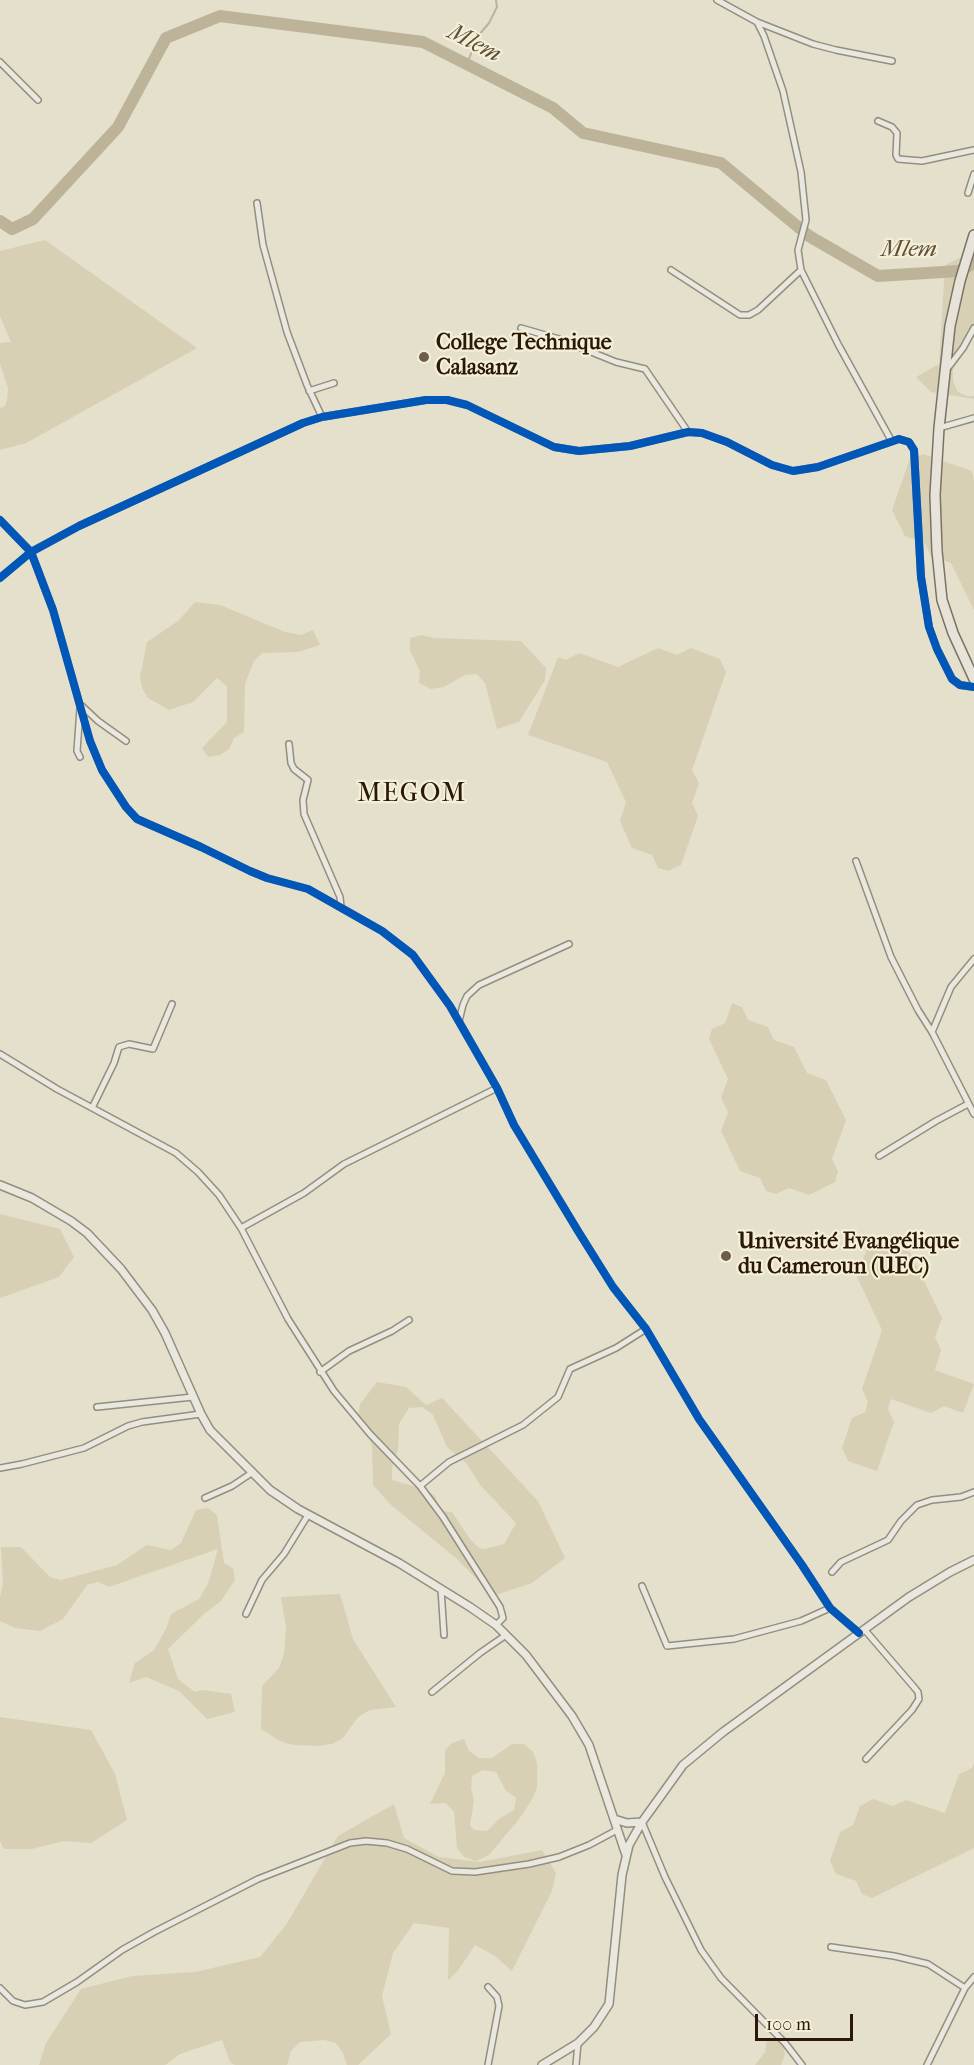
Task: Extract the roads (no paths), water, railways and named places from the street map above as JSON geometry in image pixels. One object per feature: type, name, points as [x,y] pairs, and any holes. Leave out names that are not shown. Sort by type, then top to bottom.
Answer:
[{"type":"highway","points":[[974,235],[955,302],[939,428],[935,495],[938,578],[942,600],[953,633],[974,678]]},
{"type":"street","points":[[717,0],[757,22],[824,47],[892,61]]},
{"type":"street","points":[[757,22],[783,91],[801,172],[806,220],[798,250],[801,270],[838,344],[891,440]]},
{"type":"street","points":[[0,62],[38,100]]},
{"type":"street","points":[[878,121],[892,127],[897,133],[896,155],[898,159],[922,161],[974,150]]},
{"type":"street","points":[[968,193],[974,174]]},
{"type":"street","points":[[257,203],[263,245],[287,332],[309,391],[322,417]]},
{"type":"street","points":[[671,270],[740,315],[749,315],[758,310],[801,270]]},
{"type":"street","points":[[521,328],[559,339],[616,362],[645,369],[688,432]]},
{"type":"street","points":[[945,371],[963,348],[974,328]]},
{"type":"street","points":[[309,391],[334,382]]},
{"type":"street","points":[[0,578],[31,552],[80,526],[293,428],[322,417],[426,400],[456,401],[554,447],[579,451],[630,446],[688,432],[727,442],[772,465],[793,471],[818,467],[891,440],[904,440],[909,442],[914,450],[921,577],[929,627],[952,679],[960,685],[974,687]]},
{"type":"street","points":[[939,428],[974,418]]},
{"type":"street","points":[[0,520],[31,552],[53,610],[90,741],[102,770],[130,813],[145,823],[249,871],[276,881],[302,886],[382,931],[413,955],[459,1021],[497,1088],[514,1125],[578,1232],[613,1287],[646,1329],[699,1419],[830,1608],[862,1631],[918,1692],[919,1699],[912,1710],[866,1759]]},
{"type":"street","points":[[81,704],[98,721],[126,741]]},
{"type":"street","points":[[80,757],[77,751],[81,704]]},
{"type":"street","points":[[289,744],[294,769],[308,780],[302,807],[340,897],[341,907]]},
{"type":"street","points":[[856,861],[891,957],[974,1114]]},
{"type":"street","points":[[459,1021],[462,1005],[467,996],[479,986],[569,944]]},
{"type":"street","points":[[932,1032],[951,987],[974,959]]},
{"type":"street","points":[[92,1108],[119,1047],[129,1044],[153,1049],[172,1004]]},
{"type":"street","points":[[0,1054],[92,1108],[176,1153],[219,1195],[241,1228],[288,1319],[333,1391],[420,1486],[498,1602],[503,1618],[496,1625]]},
{"type":"street","points":[[241,1228],[304,1193],[344,1164],[497,1088]]},
{"type":"street","points":[[879,1156],[968,1104]]},
{"type":"street","points":[[0,1185],[32,1198],[71,1221],[87,1233],[121,1269],[152,1310],[165,1333],[210,1430],[281,1499],[399,1563],[441,1589],[496,1625],[526,1655],[583,1735],[626,1855]]},
{"type":"street","points":[[321,1372],[349,1351],[409,1320]]},
{"type":"street","points":[[420,1486],[449,1462],[523,1425],[558,1396],[570,1369],[616,1348],[646,1329]]},
{"type":"street","points":[[97,1407],[193,1397]]},
{"type":"street","points":[[0,1468],[84,1448],[128,1426],[142,1422],[201,1414]]},
{"type":"street","points":[[205,1498],[232,1486],[253,1472]]},
{"type":"street","points":[[832,1572],[842,1562],[888,1540],[901,1521],[917,1505],[932,1500],[961,1497],[974,1492]]},
{"type":"street","points":[[246,1614],[262,1580],[284,1554],[308,1515]]},
{"type":"street","points":[[542,2065],[578,2043],[594,2027],[609,2004],[616,1951],[618,1902],[626,1855],[633,1836],[672,1780],[695,1754],[862,1631],[909,1597],[974,1560]]},
{"type":"street","points":[[642,1586],[668,1646],[734,1639],[801,1621],[830,1608]]},
{"type":"street","points":[[441,1589],[444,1635]]},
{"type":"street","points":[[432,1692],[506,1635]]},
{"type":"street","points":[[614,1819],[627,1823],[642,1822]]},
{"type":"street","points":[[642,1822],[665,1877],[701,1950],[721,1978],[785,2043],[802,2065]]},
{"type":"street","points":[[0,1988],[13,2001],[26,2005],[43,2002],[122,1950],[154,1932],[258,1879],[350,1843],[366,1840],[387,1843],[407,1849],[452,1871],[475,1872],[559,1857],[617,1830]]},
{"type":"street","points":[[831,1947],[894,1956],[928,1964],[965,1988]]},
{"type":"street","points":[[927,2065],[965,1988],[974,1977]]},
{"type":"street","points":[[488,1987],[499,2000],[499,2006],[488,2065]]},
{"type":"street","points":[[576,2065],[578,2043]]},
{"type":"waterway","points":[[467,64],[478,36],[489,23],[497,7],[496,0]]},
{"type":"waterway","name":"Mlem","points":[[0,221],[12,229],[33,219],[118,127],[166,38],[220,16],[423,42],[553,108],[583,133],[721,163],[809,236],[878,276],[959,271],[974,263]]},
{"type":"place","name":"College Technique Calasanz","points":[[424,357]]},
{"type":"place","name":"Université Evangélique du Cameroun (UEC)","points":[[726,1256]]},
{"type":"district","name":"MEGOM","points":[[412,795]]}]
